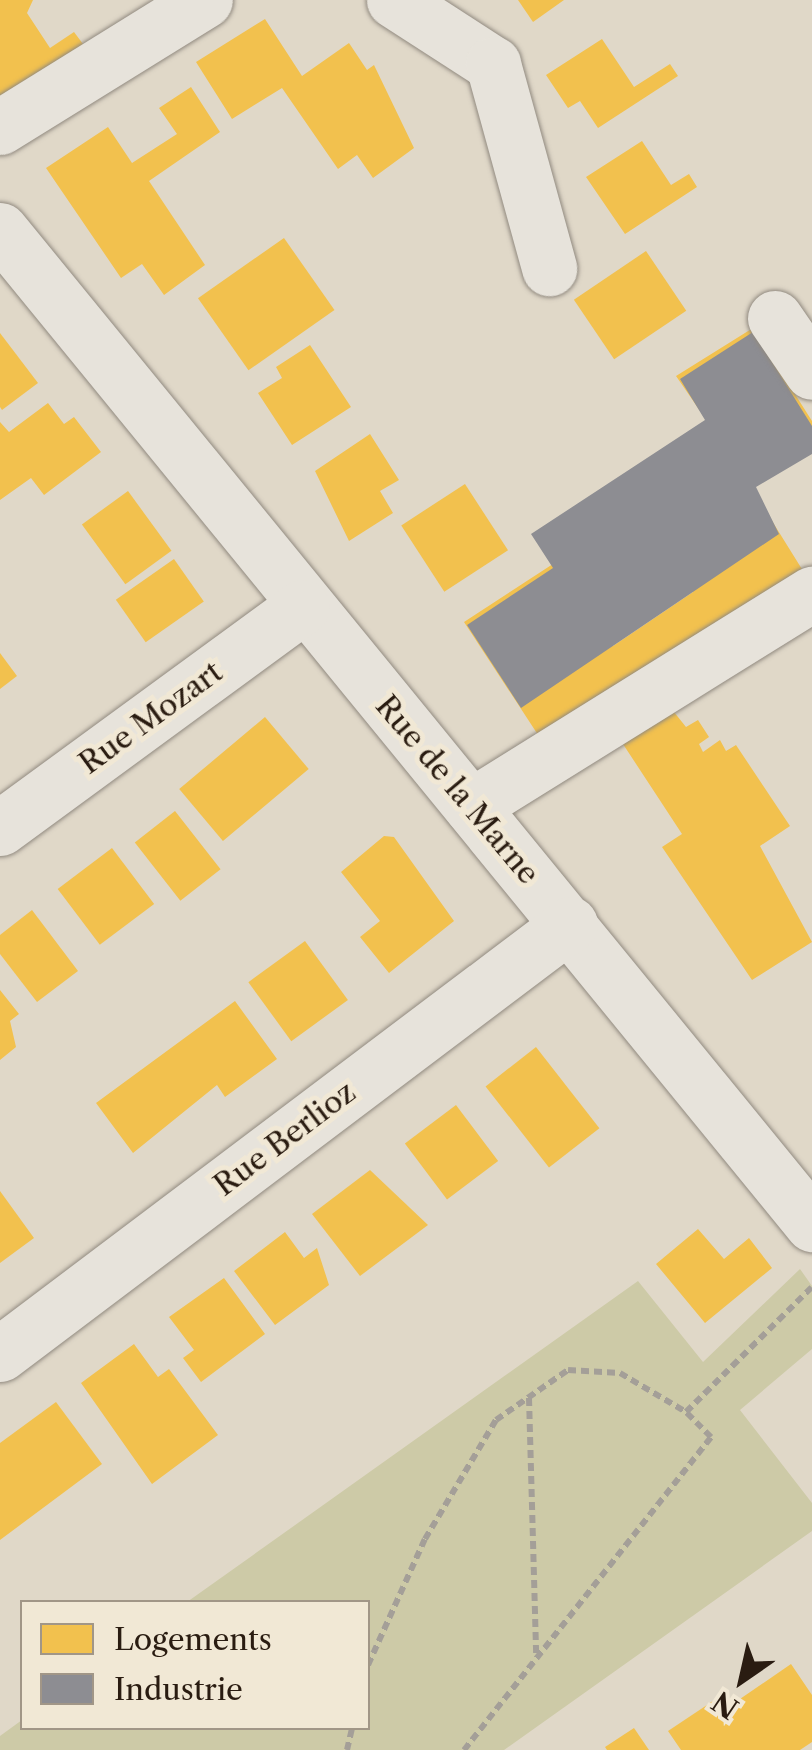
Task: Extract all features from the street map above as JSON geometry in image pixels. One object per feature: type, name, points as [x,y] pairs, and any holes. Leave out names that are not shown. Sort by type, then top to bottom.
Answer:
[{"type":"street","points":[[0,127],[204,0]]},
{"type":"street","points":[[394,0],[492,64],[549,268]]},
{"type":"street","name":"Rue de la Marne","points":[[0,230],[302,606],[570,924],[812,1224]]},
{"type":"street","points":[[775,318],[812,372]]},
{"type":"street","points":[[471,806],[812,594]]},
{"type":"street","name":"Rue Mozart","points":[[0,828],[302,606]]},
{"type":"street","name":"Rue Berlioz","points":[[0,1354],[570,924]]},
{"type":"path","points":[[686,1412],[812,1288]]},
{"type":"path","points":[[370,1661],[486,1437],[528,1397],[568,1370],[620,1373],[686,1412],[712,1437],[464,1750]]},
{"type":"path","points":[[528,1397],[536,1657]]},
{"type":"shaded area","points":[[800,1269],[812,1286],[812,1349],[740,1410],[812,1503],[812,1531],[504,1750],[0,1750],[0,1736],[20,1721],[20,1730],[370,1730],[370,1600],[190,1600],[638,1281],[703,1362]]},
{"type":"building: Logements","points":[[0,0],[33,0],[27,13],[50,48],[74,32],[86,48],[0,104]]},
{"type":"building: Logements","points":[[518,0],[564,0],[533,22]]},
{"type":"building: Logements","points":[[265,19],[302,76],[349,43],[367,70],[374,65],[414,148],[373,178],[357,155],[338,169],[282,88],[232,119],[196,62]]},
{"type":"building: Logements","points":[[602,39],[634,87],[670,64],[678,76],[598,128],[580,101],[568,108],[546,75]]},
{"type":"building: Logements","points":[[191,87],[220,132],[149,181],[205,265],[164,295],[142,264],[121,278],[46,168],[108,127],[132,163],[177,134],[159,108]]},
{"type":"building: Logements","points":[[642,141],[671,185],[689,174],[697,187],[625,234],[586,177]]},
{"type":"building: Logements","points":[[284,238],[334,310],[248,370],[198,298]]},
{"type":"building: Logements","points":[[646,251],[686,311],[614,359],[574,300]]},
{"type":"building: Logements","points":[[753,328],[812,421],[812,446],[749,484],[805,574],[544,744],[464,622],[556,562],[613,646],[693,592],[637,508],[727,450],[676,376]]},
{"type":"building: Logements","points":[[0,333],[38,383],[2,410],[0,407]]},
{"type":"building: Logements","points":[[310,345],[351,407],[292,445],[258,393],[282,378],[276,367]]},
{"type":"building: Logements","points":[[48,403],[64,424],[74,417],[101,452],[44,495],[31,478],[0,500],[0,422],[9,432]]},
{"type":"building: Logements","points":[[370,434],[399,480],[380,491],[393,513],[349,541],[315,471]]},
{"type":"building: Logements","points":[[465,484],[508,550],[444,592],[401,525]]},
{"type":"building: Logements","points":[[128,491],[171,551],[125,584],[82,525]]},
{"type":"building: Logements","points":[[174,559],[204,602],[146,642],[116,600]]},
{"type":"building: Logements","points":[[0,653],[17,676],[0,689]]},
{"type":"building: Logements","points":[[670,707],[686,727],[698,720],[709,737],[699,744],[703,752],[720,740],[726,751],[736,745],[790,826],[760,846],[812,942],[752,980],[662,847],[682,834],[621,741]]},
{"type":"building: Logements","points":[[265,717],[309,769],[223,841],[179,789]]},
{"type":"building: Logements","points":[[175,811],[221,869],[180,901],[135,842]]},
{"type":"building: Logements","points":[[384,836],[394,837],[454,921],[389,973],[360,937],[380,921],[341,872]]},
{"type":"building: Logements","points":[[112,848],[154,904],[100,945],[58,889]]},
{"type":"building: Logements","points":[[32,910],[78,971],[37,1002],[0,954],[0,935]]},
{"type":"building: Logements","points":[[305,941],[348,1000],[291,1041],[248,982]]},
{"type":"building: Logements","points":[[0,990],[19,1014],[10,1021],[16,1047],[0,1060]]},
{"type":"building: Logements","points":[[235,1001],[277,1059],[225,1097],[217,1085],[133,1153],[96,1103]]},
{"type":"building: Logements","points":[[536,1047],[599,1128],[549,1168],[486,1086]]},
{"type":"building: Logements","points":[[456,1105],[498,1161],[447,1199],[405,1144]]},
{"type":"building: Logements","points":[[370,1170],[428,1225],[360,1276],[312,1214]]},
{"type":"building: Logements","points":[[0,1191],[34,1238],[0,1263]]},
{"type":"building: Logements","points":[[698,1229],[724,1259],[749,1238],[772,1268],[705,1323],[656,1264]]},
{"type":"building: Logements","points":[[285,1232],[304,1258],[317,1248],[329,1285],[275,1325],[234,1271]]},
{"type":"building: Logements","points":[[224,1278],[265,1334],[201,1382],[183,1358],[194,1350],[169,1317]]},
{"type":"building: Logements","points":[[134,1344],[158,1377],[169,1369],[218,1435],[152,1484],[81,1383]]},
{"type":"building: Logements","points":[[56,1402],[102,1464],[0,1540],[0,1443]]},
{"type":"building: Logements","points":[[791,1664],[812,1695],[812,1742],[800,1750],[681,1750],[668,1731],[713,1701],[721,1712]]},
{"type":"building: Logements","points":[[634,1728],[649,1750],[607,1750],[605,1747]]},
{"type":"building: Industrie","points":[[753,332],[812,426],[812,454],[756,487],[779,534],[521,708],[467,625],[553,568],[531,534],[705,420],[680,379]]}]
